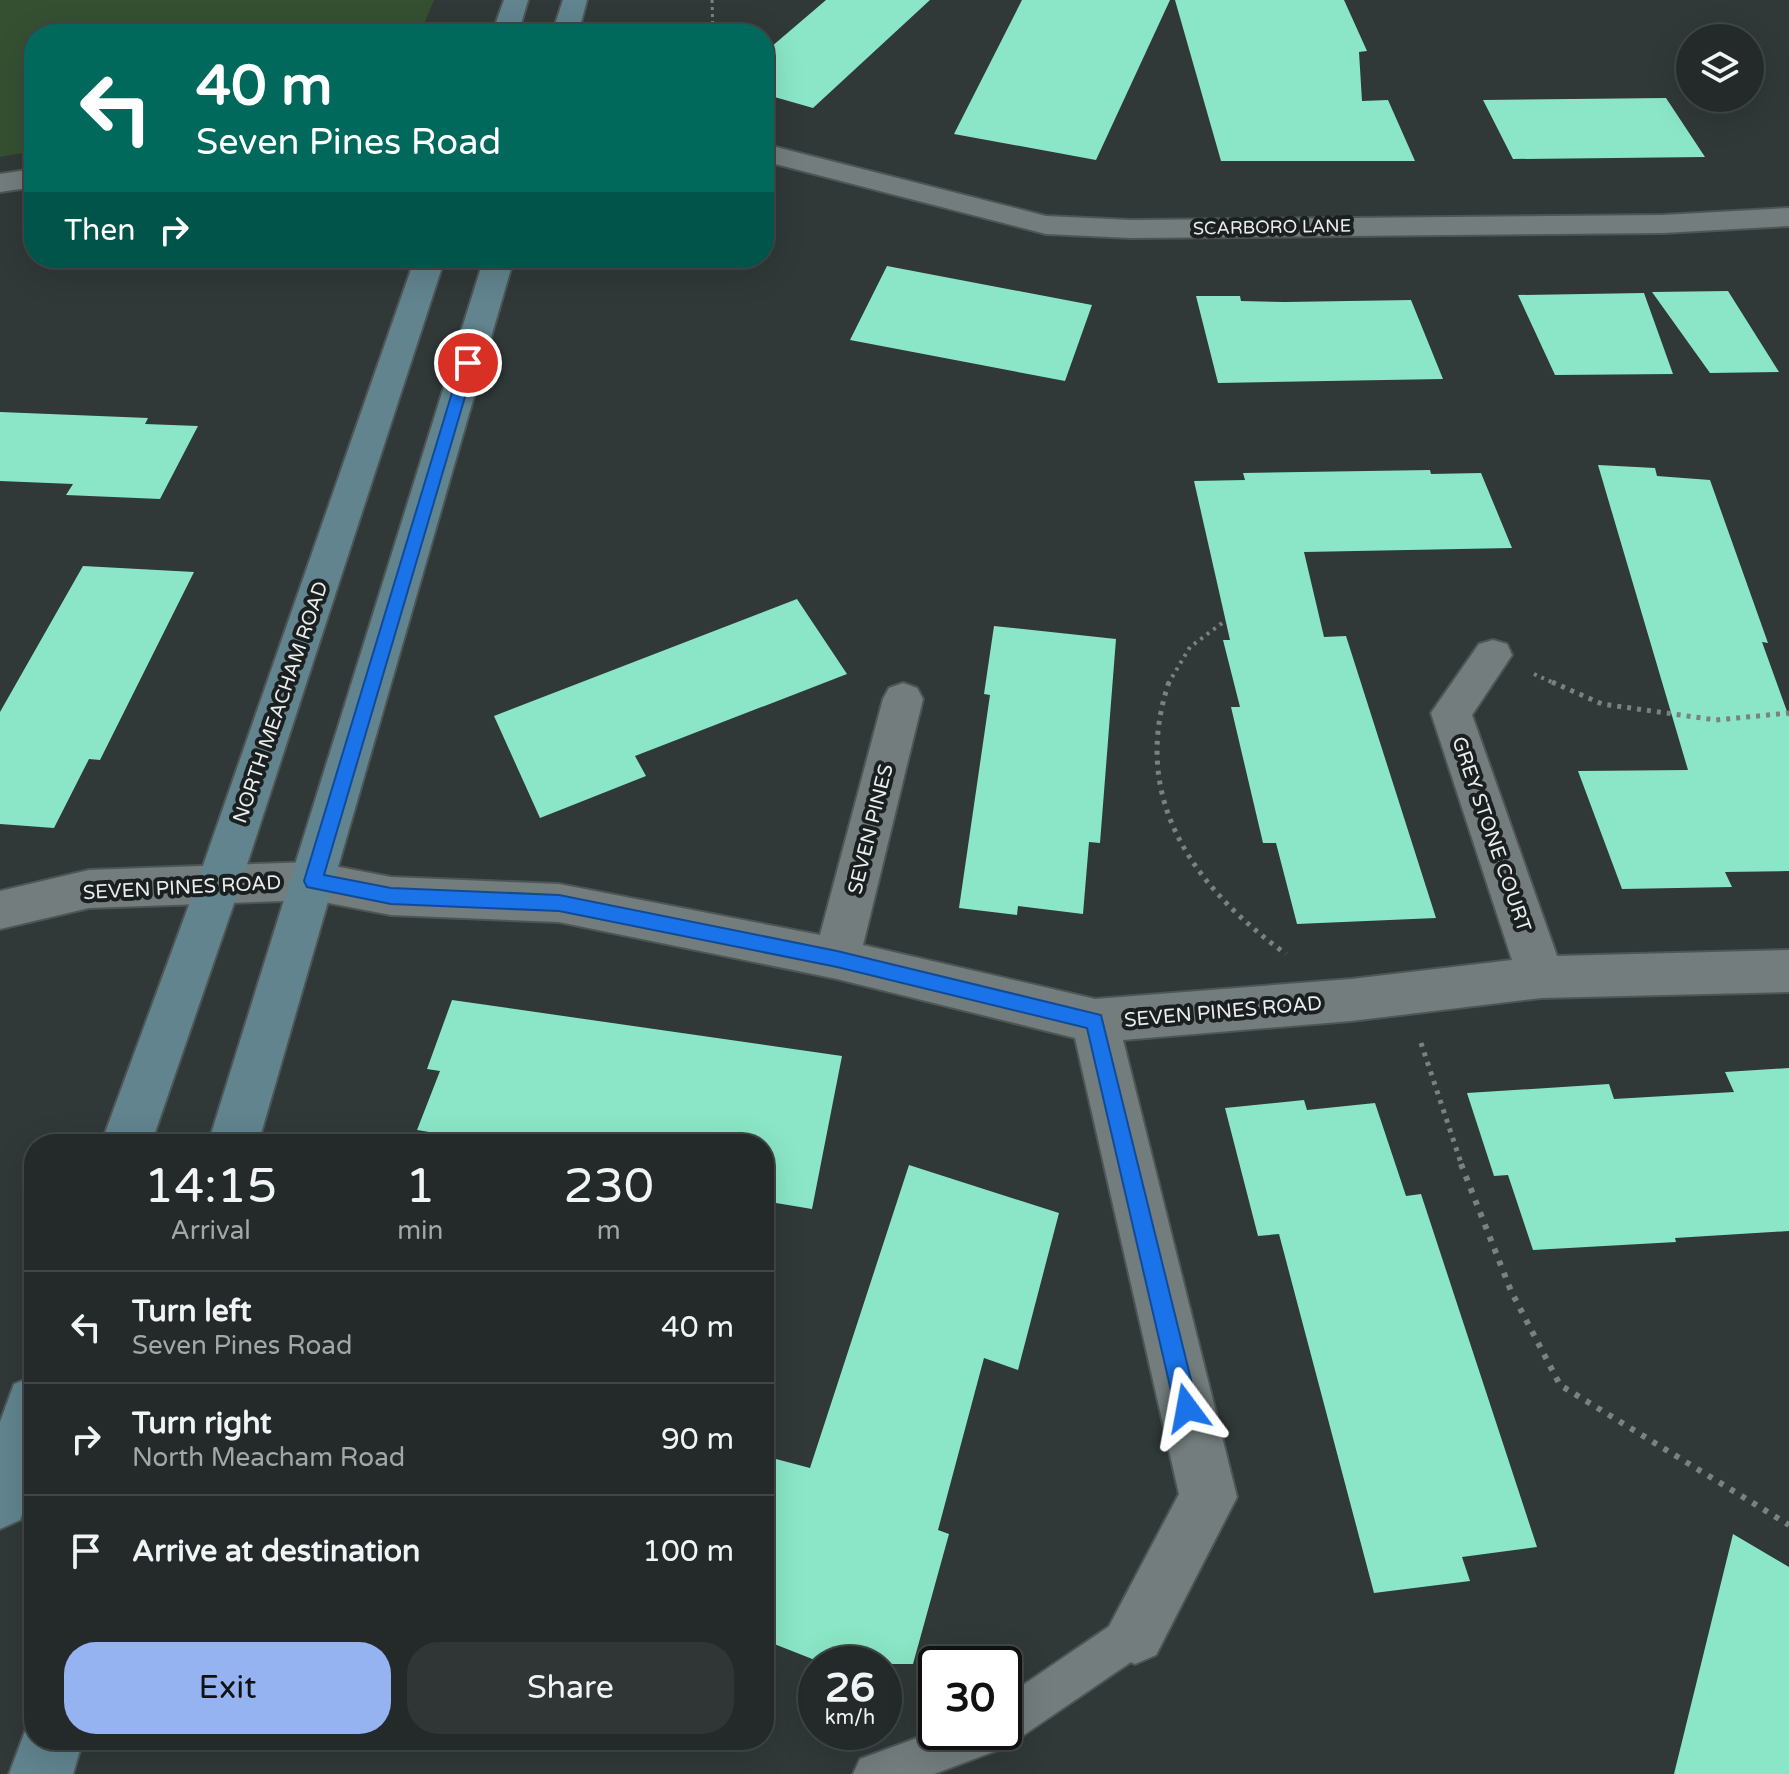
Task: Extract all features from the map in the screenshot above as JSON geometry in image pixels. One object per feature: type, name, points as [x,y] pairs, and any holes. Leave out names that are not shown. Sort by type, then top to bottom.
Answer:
[{"type":"main road","points":[[508,24],[516,0]]},
{"type":"main road","points":[[568,24],[575,0]]},
{"type":"main road","name":"NORTH MEACHAM ROAD","points":[[130,1134],[219,883],[427,268]]},
{"type":"main road","points":[[236,1134],[496,268]]},
{"type":"main road","points":[[0,1500],[24,1432]]},
{"type":"main road","points":[[41,1774],[49,1750]]},
{"type":"street","name":"SCARBORO LANE","points":[[774,155],[1046,225],[1131,229],[1663,224],[1789,217]]},
{"type":"street","points":[[0,183],[24,179]]},
{"type":"street","name":"GREY STONE COURT","points":[[1493,655],[1451,713],[1541,977]]},
{"type":"street","name":"SEVEN PINES","points":[[837,959],[903,699]]},
{"type":"street","name":"SEVEN PINES ROAD","points":[[0,910],[89,889],[313,881],[391,896],[559,903],[837,959],[1095,1021],[1351,1000],[1541,977],[1789,971]]},
{"type":"street","points":[[1095,1021],[1208,1497],[1135,1634]]},
{"type":"lane","points":[[1022,1711],[1135,1634]]},
{"type":"lane","points":[[875,1774],[941,1750]]},
{"type":"path","points":[[712,0],[713,24]]},
{"type":"path","points":[[1225,621],[1187,649],[1164,691],[1155,747],[1166,807],[1196,871],[1255,932],[1351,1000],[1424,1045],[1466,1178],[1500,1263],[1560,1385],[1789,1525]]},
{"type":"path","points":[[1493,655],[1602,704],[1716,720],[1789,713]]},
{"type":"green space","points":[[0,0],[434,0],[424,24],[24,24],[24,153],[0,157]]},
{"type":"building","points":[[826,0],[930,0],[813,108],[774,97],[774,44]]},
{"type":"building","points":[[1022,0],[1170,0],[1096,160],[954,134]]},
{"type":"building","points":[[1175,0],[1344,0],[1367,51],[1359,52],[1362,101],[1388,100],[1415,161],[1221,161]]},
{"type":"building","points":[[1666,98],[1705,157],[1513,159],[1483,100]]},
{"type":"building","points":[[887,266],[1092,305],[1065,381],[850,340]]},
{"type":"building","points":[[1728,291],[1779,372],[1710,373],[1652,292]]},
{"type":"building","points":[[1644,293],[1673,374],[1555,375],[1518,295]]},
{"type":"building","points":[[1196,296],[1240,296],[1241,301],[1285,302],[1411,300],[1443,379],[1218,383]]},
{"type":"building","points":[[0,412],[148,418],[145,424],[198,426],[160,499],[66,495],[73,484],[0,481]]},
{"type":"building","points":[[1598,465],[1655,468],[1657,476],[1710,480],[1768,643],[1762,642],[1789,717],[1789,871],[1725,872],[1732,887],[1622,889],[1578,771],[1688,770]]},
{"type":"building","points":[[1430,470],[1431,474],[1481,473],[1512,548],[1304,552],[1324,637],[1346,636],[1436,918],[1297,924],[1276,843],[1263,843],[1231,707],[1240,707],[1223,640],[1230,640],[1194,481],[1245,480],[1243,473]]},
{"type":"building","points":[[83,566],[194,572],[100,760],[89,759],[54,828],[0,824],[0,712]]},
{"type":"building","points":[[797,599],[847,674],[635,756],[646,776],[540,818],[494,716]]},
{"type":"building","points":[[994,626],[1116,639],[1100,843],[1089,842],[1083,914],[1018,906],[1017,915],[959,908],[990,695],[984,694]]},
{"type":"building","points":[[452,1000],[842,1056],[812,1209],[774,1203],[774,1134],[441,1134],[417,1130],[440,1071],[427,1069]]},
{"type":"building","points":[[1789,1068],[1789,1231],[1675,1238],[1676,1242],[1533,1250],[1508,1175],[1494,1176],[1467,1093],[1609,1084],[1614,1099],[1734,1092],[1725,1072]]},
{"type":"building","points":[[1304,1100],[1307,1110],[1375,1103],[1406,1196],[1421,1194],[1537,1547],[1462,1557],[1470,1581],[1374,1593],[1279,1234],[1258,1236],[1225,1108]]},
{"type":"building","points":[[909,1165],[1059,1213],[1018,1370],[984,1358],[938,1530],[949,1534],[913,1664],[902,1664],[902,1646],[798,1646],[798,1653],[774,1644],[776,1459],[810,1468]]},
{"type":"building","points":[[1733,1534],[1789,1567],[1789,1774],[1674,1774]]},
{"type":"route","points":[[468,363],[313,881],[391,896],[559,903],[837,959],[1095,1021],[1187,1408]]}]
